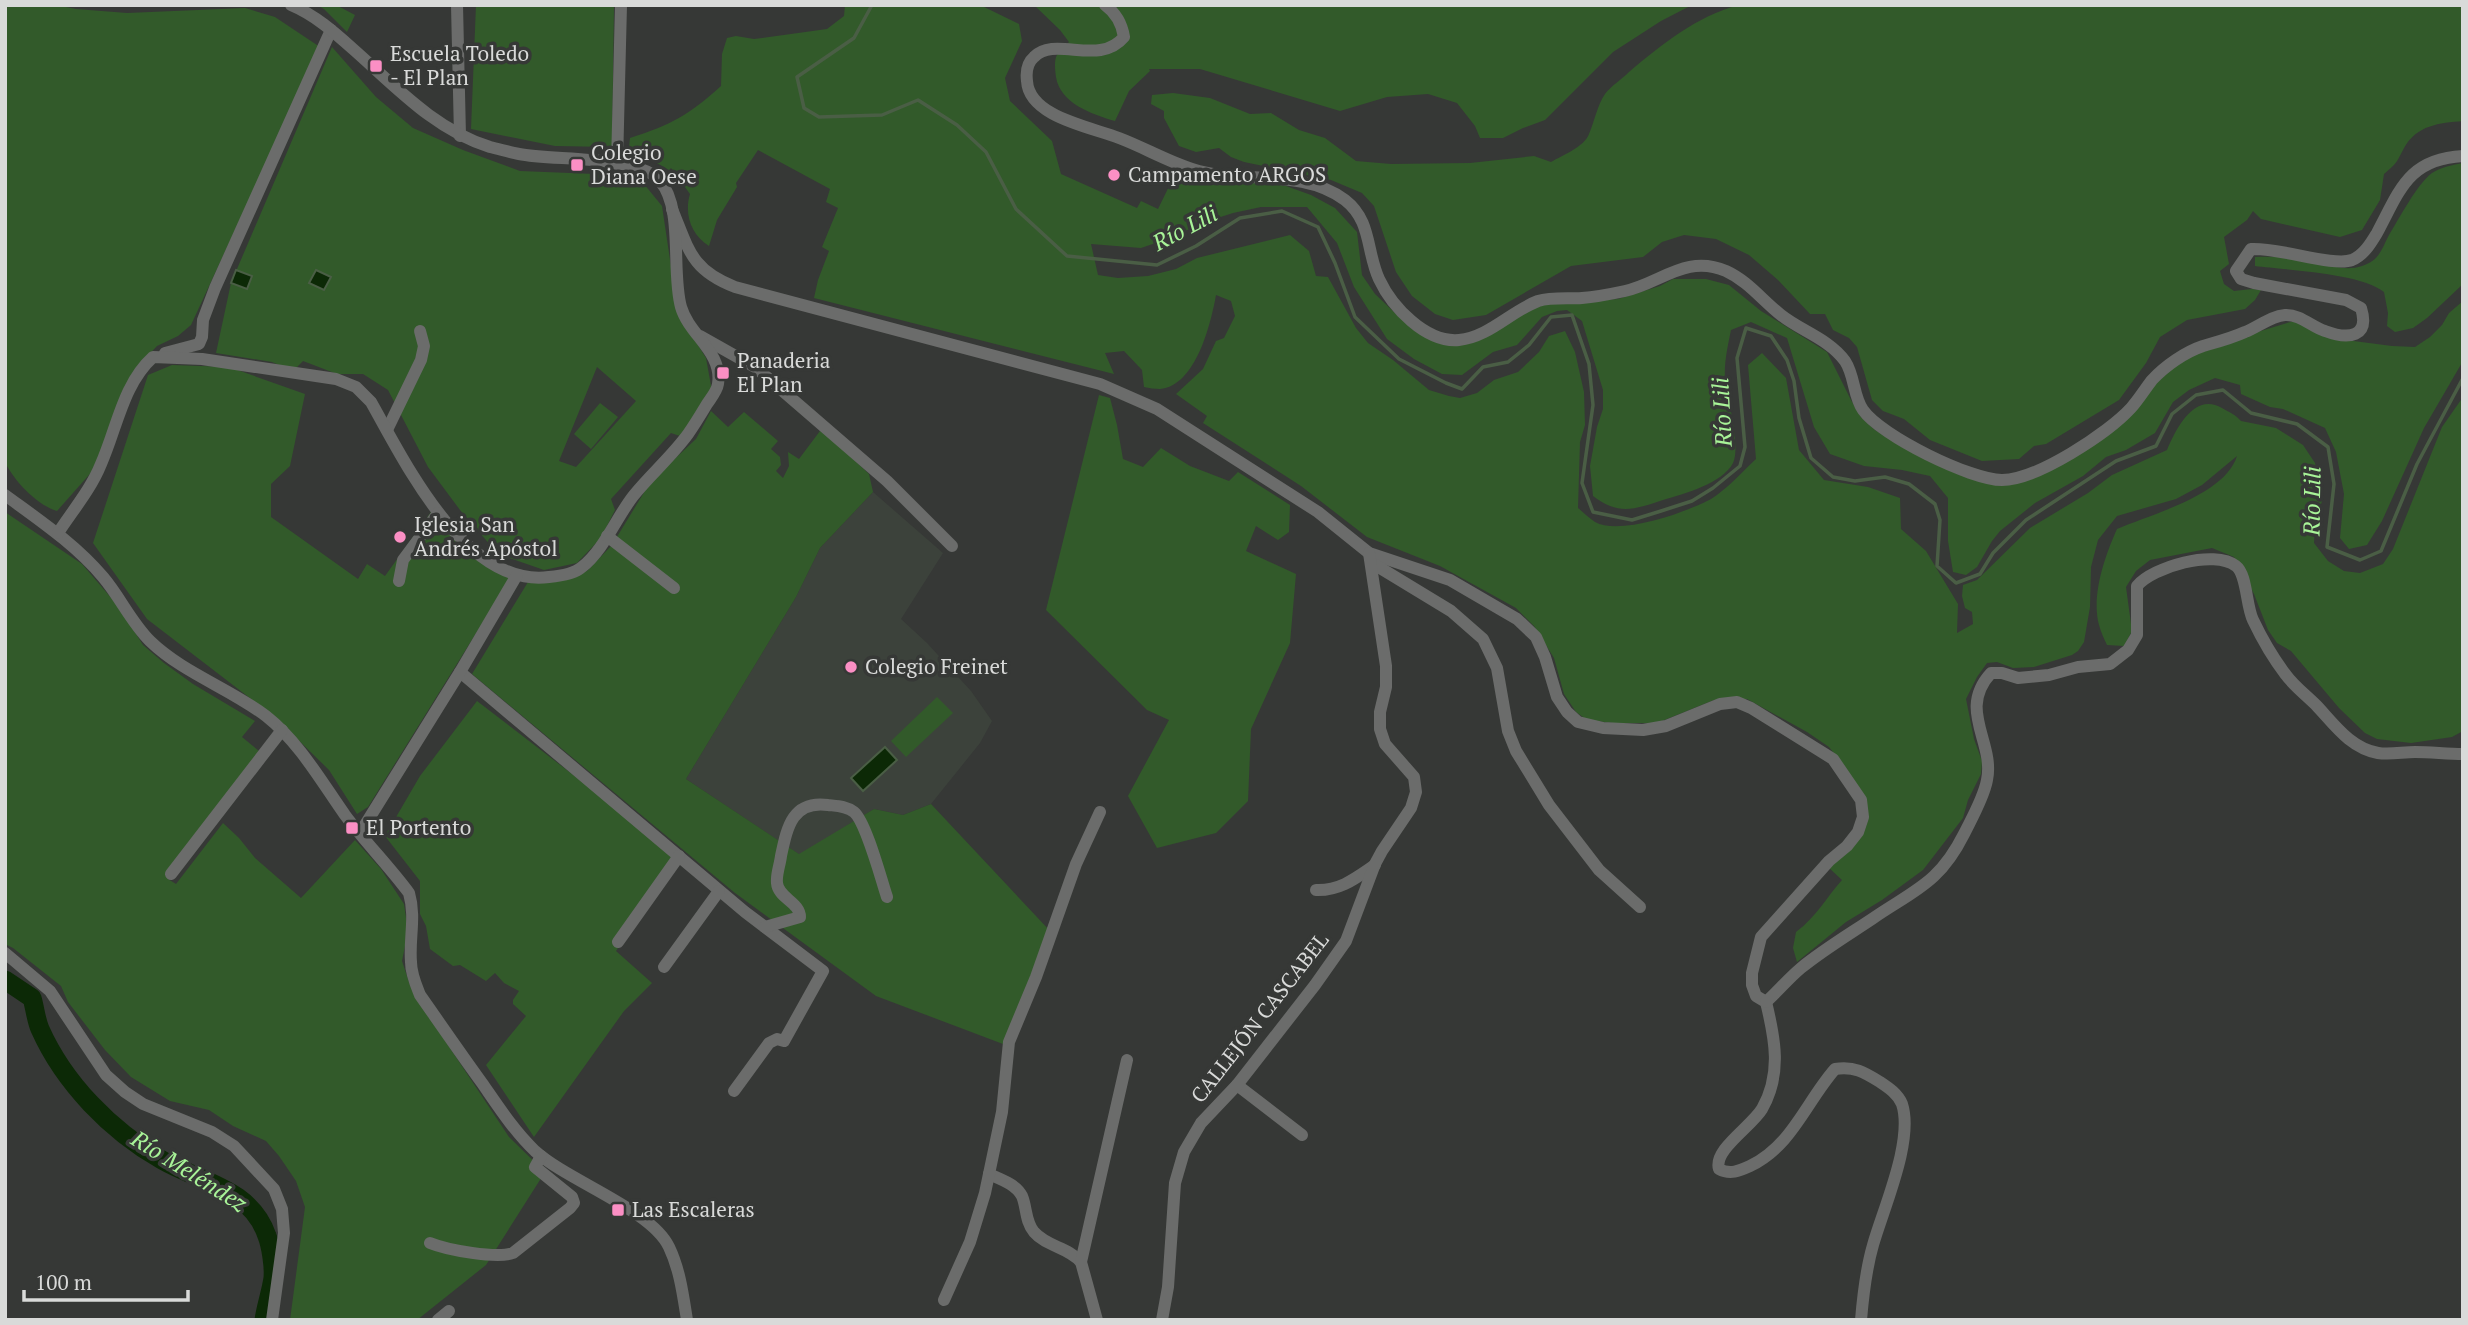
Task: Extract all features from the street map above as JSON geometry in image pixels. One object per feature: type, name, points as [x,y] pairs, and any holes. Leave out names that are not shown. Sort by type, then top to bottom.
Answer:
[{"type":"street","points":[[153,357],[202,359],[336,379],[356,387],[371,402],[438,513],[476,553],[517,575],[541,578],[562,576],[582,568],[632,497],[688,434],[718,387],[719,372],[715,358],[688,324],[681,306],[670,195],[656,176],[648,171],[617,163],[520,154],[460,136],[411,101],[331,30],[305,11],[291,5]]},
{"type":"street","points":[[457,5],[460,136]]},
{"type":"street","points":[[617,163],[621,5]]},
{"type":"street","points":[[1105,5],[1113,11],[1124,37],[1108,50],[1048,50],[1034,55],[1026,70],[1027,89],[1037,103],[1054,115],[1122,139],[1194,170],[1247,178],[1290,179],[1317,186],[1342,197],[1361,214],[1378,277],[1394,303],[1417,325],[1436,336],[1458,340],[1480,334],[1541,300],[1583,298],[1631,290],[1675,270],[1694,266],[1712,267],[1728,272],[1782,316],[1831,346],[1852,374],[1859,406],[1890,433],[1920,452],[1955,467],[1987,479],[2004,481],[2044,468],[2088,442],[2132,407],[2154,378],[2173,362],[2197,348],[2244,333],[2288,314],[2324,331],[2343,335],[2357,334],[2365,321],[2361,307],[2346,300],[2241,279],[2236,271],[2241,261],[2251,249],[2265,248],[2334,261],[2350,261],[2361,255],[2372,241],[2406,179],[2421,168],[2447,157],[2463,156]]},
{"type":"street","points":[[58,533],[91,486],[125,399],[141,367],[153,357],[199,344],[203,320],[215,288],[331,30]]},
{"type":"street","points":[[672,209],[689,251],[701,268],[716,279],[735,287],[1100,384],[1157,409],[1318,512],[1370,558],[1451,611],[1483,639],[1497,668],[1508,731],[1516,751],[1549,805],[1600,870],[1640,907]]},
{"type":"street","points":[[387,430],[421,360],[424,346],[420,331]]},
{"type":"street","points":[[697,334],[755,367],[887,481],[952,546]]},
{"type":"street","points":[[5,495],[58,533],[103,576],[141,631],[152,642],[168,656],[264,715],[282,730],[317,772],[360,833],[409,893],[414,908],[410,961],[420,995],[506,1117],[541,1156],[632,1212],[656,1230],[668,1245],[679,1275],[687,1320]]},
{"type":"street","points":[[399,581],[403,560],[438,513]]},
{"type":"street","points":[[607,536],[674,588]]},
{"type":"street","points":[[1370,558],[1450,580],[1517,619],[1536,637],[1557,697],[1578,722],[1603,728],[1643,730],[1665,726],[1720,704],[1737,702],[1833,759],[1861,800],[1863,817],[1858,832],[1761,937],[1752,985],[1756,996],[1766,1002],[1777,1065],[1762,1108],[1752,1123],[1720,1153],[1717,1162],[1719,1169],[1727,1173],[1739,1171],[1761,1161],[1782,1144],[1799,1122],[1819,1087],[1835,1069],[1849,1067],[1862,1071],[1896,1094],[1902,1104],[1905,1121],[1903,1139],[1895,1177],[1873,1246],[1861,1320]]},
{"type":"street","name":"CALLEJÓN CASCABEL","points":[[1162,1320],[1168,1287],[1175,1183],[1184,1152],[1201,1123],[1237,1085],[1284,1017],[1315,985],[1346,941],[1375,864],[1411,808],[1416,792],[1414,777],[1385,744],[1380,729],[1387,666],[1370,558]]},
{"type":"street","points":[[1766,1002],[1801,969],[1883,911],[1916,892],[1942,870],[1964,836],[1987,780],[1987,758],[1976,716],[1984,681],[1991,673],[2018,678],[2110,664],[2128,650],[2137,635],[2137,586],[2144,578],[2163,568],[2208,559],[2237,566],[2243,578],[2251,617],[2287,677],[2345,737],[2364,749],[2379,753],[2463,754]]},
{"type":"street","points":[[360,833],[517,575]]},
{"type":"street","points":[[460,672],[719,891],[822,971],[785,1041],[776,1039],[769,1043],[734,1091]]},
{"type":"street","points":[[171,874],[282,730]]},
{"type":"street","points":[[765,927],[800,916],[798,909],[779,891],[777,880],[792,817],[804,808],[818,803],[844,807],[855,813],[865,830],[887,897]]},
{"type":"street","points":[[944,1300],[974,1231],[989,1174],[1002,1112],[1009,1042],[1036,977],[1076,864],[1100,812]]},
{"type":"street","points":[[618,942],[678,856]]},
{"type":"street","points":[[1316,890],[1330,891],[1340,887],[1375,864]]},
{"type":"street","points":[[664,967],[719,891]]},
{"type":"street","points":[[5,953],[50,991],[106,1075],[125,1092],[143,1104],[212,1132],[234,1146],[274,1189],[282,1209],[284,1233],[272,1320]]},
{"type":"street","points":[[1081,1262],[1127,1060]]},
{"type":"street","points":[[1237,1085],[1303,1135]]},
{"type":"street","points":[[430,1243],[487,1254],[505,1256],[513,1253],[574,1203],[572,1197],[535,1167],[541,1156]]},
{"type":"street","points":[[989,1174],[1013,1186],[1021,1194],[1027,1221],[1035,1234],[1046,1242],[1073,1253],[1081,1262],[1097,1320]]},
{"type":"street","points":[[438,1320],[449,1311]]},
{"type":"shaded area","points":[[5,5],[56,5],[127,13],[245,8],[275,17],[320,47],[191,325],[178,336],[157,346],[139,365],[96,467],[57,511],[27,491],[5,462]]},
{"type":"shaded area","points":[[317,5],[336,5],[355,15],[347,32],[324,9]]},
{"type":"shaded area","points":[[476,5],[614,5],[612,147],[555,146],[471,129]]},
{"type":"shaded area","points":[[845,5],[980,5],[1019,24],[1022,41],[1005,78],[1010,101],[1052,141],[1061,174],[1137,208],[1141,201],[1158,209],[1177,170],[1191,175],[1286,186],[1311,195],[1335,208],[1357,232],[1362,275],[1375,294],[1412,329],[1434,339],[1481,332],[1539,304],[1618,299],[1660,286],[1673,279],[1706,279],[1729,285],[1761,311],[1827,352],[1861,417],[1875,430],[1911,452],[2010,478],[2080,451],[2191,352],[2297,320],[2346,340],[2415,347],[2430,337],[2449,313],[2463,301],[2463,361],[2424,428],[2382,521],[2367,545],[2349,549],[2340,538],[2344,494],[2336,452],[2325,428],[2241,394],[2240,385],[2215,378],[2189,390],[2173,402],[2155,433],[2126,450],[2106,457],[2083,476],[2035,503],[2000,531],[1977,567],[1966,575],[1953,572],[1948,541],[1948,498],[1930,476],[1864,466],[1830,454],[1814,427],[1787,338],[1751,322],[1731,330],[1726,360],[1725,378],[1735,445],[1733,463],[1721,476],[1692,491],[1627,509],[1611,506],[1593,496],[1590,466],[1603,409],[1603,390],[1582,321],[1567,310],[1542,317],[1517,345],[1493,352],[1462,375],[1442,374],[1414,359],[1387,339],[1354,287],[1337,243],[1307,207],[1261,207],[1233,213],[1141,248],[1091,244],[1098,275],[1118,278],[1148,276],[1176,269],[1197,258],[1290,235],[1309,251],[1316,276],[1328,277],[1356,328],[1368,343],[1429,390],[1449,396],[1460,398],[1477,393],[1494,380],[1518,372],[1539,352],[1549,336],[1565,331],[1575,352],[1584,392],[1585,425],[1580,442],[1578,508],[1595,522],[1606,526],[1653,521],[1700,504],[1723,490],[1756,459],[1748,365],[1762,353],[1786,378],[1799,450],[1824,480],[1868,487],[1900,498],[1901,529],[1926,551],[1958,604],[1957,633],[1973,624],[1972,612],[1965,608],[1963,585],[1977,580],[2030,528],[2112,475],[2167,450],[2187,415],[2203,405],[2212,404],[2222,408],[2241,421],[2276,428],[2303,445],[2315,463],[2323,498],[2315,523],[2314,543],[2328,561],[2344,571],[2360,573],[2383,564],[2393,549],[2442,427],[2463,397],[2463,731],[2452,737],[2411,743],[2377,739],[2365,733],[2339,708],[2291,651],[2277,643],[2268,630],[2254,594],[2234,557],[2212,548],[2150,560],[2136,571],[2126,587],[2132,631],[2124,646],[2107,645],[2097,613],[2098,589],[2104,563],[2117,529],[2186,502],[2203,492],[2230,470],[2237,456],[2202,485],[2176,499],[2117,516],[2098,540],[2091,567],[2090,607],[2084,642],[2078,651],[2034,667],[2013,668],[1997,662],[1987,663],[1966,699],[1974,739],[1982,761],[1981,774],[1968,800],[1963,818],[1923,870],[1846,922],[1797,962],[1793,948],[1796,932],[1815,914],[1842,880],[1827,866],[1866,821],[1845,767],[1829,747],[1747,699],[1714,700],[1657,723],[1587,720],[1576,712],[1564,694],[1554,658],[1534,626],[1516,608],[1440,566],[1367,537],[1301,486],[1203,423],[1207,416],[1176,394],[1203,369],[1216,341],[1224,338],[1235,316],[1231,301],[1216,295],[1206,336],[1192,365],[1173,385],[1160,389],[1144,387],[1142,370],[1124,351],[1105,353],[1114,374],[814,298],[829,251],[822,247],[838,208],[826,202],[830,189],[758,150],[736,183],[737,187],[717,220],[709,246],[698,236],[690,223],[690,194],[671,168],[669,170],[629,147],[630,138],[679,118],[721,86],[722,54],[727,38],[736,36],[754,39],[827,29],[844,16]]},
{"type":"shaded area","points":[[1034,5],[1692,5],[1613,52],[1545,120],[1503,138],[1480,138],[1475,126],[1457,103],[1428,94],[1387,97],[1340,111],[1200,69],[1149,69],[1129,91],[1115,121],[1087,111],[1064,94],[1056,77],[1055,62],[1057,55],[1069,42]]},
{"type":"shaded area","points":[[1738,5],[2463,5],[2463,121],[2429,127],[2409,140],[2396,162],[2384,174],[2380,200],[2362,230],[2340,237],[2261,219],[2253,211],[2247,220],[2224,237],[2229,264],[2220,271],[2224,284],[2234,291],[2261,290],[2255,300],[2245,309],[2187,320],[2160,337],[2146,363],[2119,400],[2046,444],[2034,446],[2019,459],[1982,461],[1930,440],[1904,419],[1883,411],[1872,400],[1857,347],[1849,338],[1833,330],[1825,314],[1810,314],[1778,280],[1749,255],[1716,239],[1684,235],[1662,242],[1643,257],[1571,266],[1486,315],[1453,320],[1435,314],[1412,296],[1396,272],[1374,206],[1362,193],[1331,180],[1244,162],[1219,148],[1196,152],[1179,146],[1164,118],[1164,111],[1151,104],[1152,95],[1173,93],[1210,98],[1250,114],[1271,113],[1299,130],[1325,138],[1356,161],[1391,164],[1470,163],[1534,156],[1551,162],[1583,143],[1605,94],[1629,72],[1694,24]]},
{"type":"shaded area","points":[[332,47],[376,97],[413,128],[463,150],[520,171],[620,175],[644,184],[662,206],[678,313],[706,358],[712,391],[683,437],[671,433],[611,499],[615,510],[601,538],[577,563],[544,570],[498,554],[428,467],[388,390],[363,374],[337,374],[303,361],[293,371],[272,362],[216,353],[231,283]],"holes":[[[597,367],[636,401],[576,467],[559,461]]]},
{"type":"shaded area","points":[[2463,163],[2463,284],[2413,328],[2395,332],[2387,326],[2388,313],[2384,292],[2358,280],[2255,266],[2255,257],[2282,257],[2342,268],[2368,264],[2379,254],[2426,178],[2439,169]]},
{"type":"shaded area","points":[[236,270],[252,276],[247,289],[231,283]]},
{"type":"shaded area","points":[[316,270],[331,277],[324,290],[309,283]]},
{"type":"shaded area","points":[[172,365],[229,367],[305,394],[290,466],[271,484],[271,517],[358,579],[367,564],[385,576],[433,509],[511,577],[368,807],[357,814],[329,770],[276,718],[147,619],[93,543],[148,375]]},
{"type":"shaded area","points":[[1099,395],[1110,398],[1123,459],[1143,467],[1161,448],[1190,466],[1229,481],[1238,472],[1290,505],[1289,532],[1278,540],[1256,526],[1246,551],[1296,574],[1290,643],[1251,729],[1248,801],[1216,833],[1157,848],[1128,796],[1169,720],[1147,710],[1046,610]]},
{"type":"shaded area","points":[[600,403],[618,417],[591,449],[574,434]]},
{"type":"shaded area","points":[[711,411],[728,427],[744,412],[778,441],[771,449],[780,457],[781,465],[776,471],[783,478],[789,466],[788,452],[799,459],[820,431],[869,474],[873,492],[820,548],[796,597],[686,779],[799,854],[874,809],[903,815],[931,804],[1051,932],[1003,1044],[876,996],[735,893],[472,674],[528,582],[557,581],[587,571],[612,545],[651,481],[696,439]]},
{"type":"shaded area","name":"Colegio Freinet","points":[[873,492],[943,553],[901,619],[971,691],[992,721],[980,743],[931,804],[903,815],[874,809],[800,855],[686,779],[796,597],[820,548]]},
{"type":"shaded area","points":[[5,512],[82,564],[119,607],[143,645],[164,663],[193,684],[255,721],[242,737],[259,751],[168,879],[176,884],[223,823],[255,858],[301,898],[355,840],[381,869],[404,904],[408,931],[402,961],[410,985],[509,1137],[545,1172],[486,1265],[417,1320],[290,1320],[305,1207],[296,1181],[279,1156],[266,1141],[233,1126],[209,1110],[170,1101],[131,1077],[105,1050],[68,1002],[61,986],[5,944]]},
{"type":"shaded area","points":[[937,697],[953,713],[906,757],[891,741]]},
{"type":"shaded area","points":[[477,701],[680,857],[616,951],[652,983],[624,1011],[534,1137],[486,1065],[526,1016],[513,1004],[519,991],[504,983],[495,973],[486,981],[460,965],[453,966],[430,949],[426,926],[420,914],[420,881],[385,836],[420,776]]},
{"type":"shaded area","points":[[885,747],[897,760],[863,791],[851,778]]},
{"type":"waterway","name":"Río Lili","points":[[872,5],[854,38],[797,77],[804,108],[819,117],[882,115],[918,100],[957,125],[986,152],[1016,209],[1067,256],[1157,265],[1196,246],[1240,218],[1282,211],[1318,227],[1355,317],[1399,359],[1462,389],[1483,367],[1508,362],[1529,345],[1551,317],[1572,315],[1589,364],[1593,405],[1582,483],[1593,512],[1632,520],[1661,511],[1692,501],[1740,466],[1745,447],[1737,358],[1746,328],[1771,336],[1787,360],[1794,381],[1799,418],[1811,458],[1833,477],[1855,481],[1885,477],[1909,484],[1935,504],[1940,520],[1937,566],[1956,583],[1980,574],[1993,553],[2026,520],[2116,461],[2156,446],[2172,414],[2196,395],[2223,390],[2251,413],[2297,424],[2328,447],[2334,484],[2327,547],[2360,560],[2381,551],[2417,464],[2463,378]]},
{"type":"waterway","name":"Río Meléndez","points":[[5,980],[32,998],[39,1025],[50,1049],[76,1087],[107,1120],[162,1160],[237,1197],[259,1220],[268,1240],[273,1268],[264,1320]]},
{"type":"place","name":"Escuela Toledo - El Plan","points":[[376,66]]},
{"type":"place","name":"Colegio Diana Oese","points":[[577,165]]},
{"type":"place","name":"Campamento ARGOS","points":[[1114,175]]},
{"type":"place","name":"Panaderia El Plan","points":[[723,373]]},
{"type":"place","name":"Iglesia San Andrés Apóstol","points":[[400,537]]},
{"type":"place","name":"Colegio Freinet","points":[[851,667]]},
{"type":"place","name":"El Portento","points":[[352,828]]},
{"type":"place","name":"Las Escaleras","points":[[618,1210]]}]
